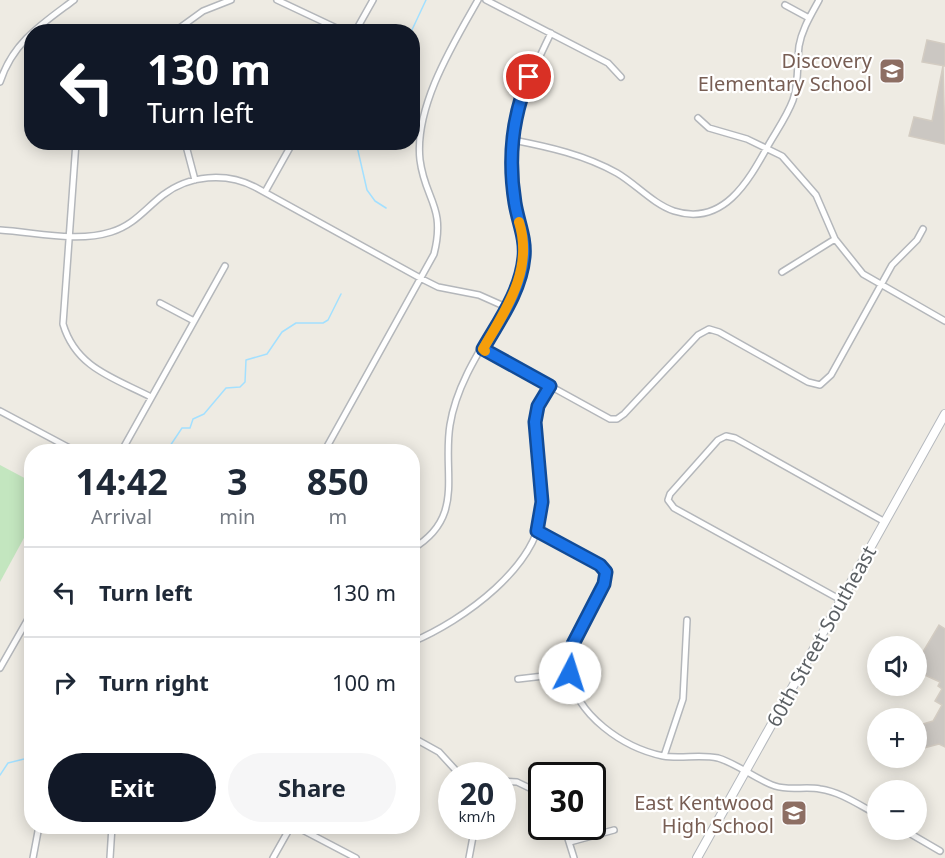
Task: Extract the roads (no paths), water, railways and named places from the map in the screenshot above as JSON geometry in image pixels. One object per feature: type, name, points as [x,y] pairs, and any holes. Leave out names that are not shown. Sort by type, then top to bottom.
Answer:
[{"type":"main road","name":"60th Street Southeast","points":[[697,858],[945,414]]},
{"type":"street","points":[[43,24],[74,0]]},
{"type":"street","points":[[185,24],[203,11],[231,0]]},
{"type":"street","points":[[277,0],[328,24]]},
{"type":"street","points":[[360,24],[373,0]]},
{"type":"street","points":[[329,444],[434,254],[438,224],[436,206],[421,163],[422,128],[445,59],[478,0]]},
{"type":"street","points":[[486,0],[608,63],[621,77]]},
{"type":"street","points":[[513,140],[554,148],[588,159],[617,173],[664,206],[688,214],[720,208],[736,196],[767,147],[792,101],[799,46],[809,18],[819,0]]},
{"type":"street","points":[[785,5],[809,18]]},
{"type":"street","points":[[420,543],[432,534],[447,507],[450,491],[447,455],[450,424],[460,392],[518,285],[524,256],[511,173],[513,140],[522,95],[551,33]]},
{"type":"street","points":[[0,82],[11,56],[24,39]]},
{"type":"street","points":[[698,118],[709,128],[767,147],[788,161],[806,180],[816,195],[835,239],[854,265],[881,286],[945,321]]},
{"type":"street","points":[[75,150],[62,318],[69,343],[89,364],[151,398]]},
{"type":"street","points":[[187,150],[195,180]]},
{"type":"street","points":[[265,192],[289,150]]},
{"type":"street","points":[[0,230],[69,236],[99,235],[124,227],[142,215],[166,193],[195,180],[218,177],[236,179],[265,192],[438,287],[479,295],[506,308]]},
{"type":"street","points":[[483,349],[610,418],[617,419],[698,335],[709,329],[808,382],[820,385],[831,375],[896,259],[917,240],[922,229]]},
{"type":"street","points":[[782,272],[835,239]]},
{"type":"street","points":[[125,444],[225,266]]},
{"type":"street","points":[[160,303],[194,321]]},
{"type":"street","points":[[420,638],[454,622],[488,596],[517,563],[537,531],[542,502],[535,422],[538,406],[550,386]]},
{"type":"street","points":[[0,411],[62,444]]},
{"type":"street","points":[[841,600],[675,508],[668,500],[673,489],[718,440],[726,436],[735,438],[885,522]]},
{"type":"street","points":[[537,531],[600,565],[606,572],[604,584],[573,644],[570,673],[576,694],[595,721],[640,748],[664,756],[717,758],[778,787],[831,790],[867,809]]},
{"type":"street","points":[[664,756],[683,699],[687,620]]},
{"type":"street","points":[[0,668],[24,626]]},
{"type":"street","points":[[0,652],[7,656]]},
{"type":"street","points":[[518,679],[570,673]]},
{"type":"street","points":[[420,742],[449,762]]},
{"type":"street","points":[[574,858],[570,842],[614,830]]},
{"type":"street","points":[[33,858],[38,834]]},
{"type":"street","points":[[110,858],[112,834]]},
{"type":"street","points":[[273,858],[286,834]]},
{"type":"street","points":[[310,834],[356,858]]},
{"type":"street","points":[[469,858],[472,840]]},
{"type":"street","points":[[925,840],[942,848],[942,858]]},
{"type":"waterway","points":[[415,24],[426,0]]},
{"type":"waterway","points":[[358,150],[367,190],[375,201],[386,208]]},
{"type":"waterway","points":[[171,444],[182,428],[190,428],[193,419],[204,414],[226,388],[240,387],[245,382],[246,360],[267,354],[282,332],[296,323],[323,323],[328,320],[341,294]]},
{"type":"waterway","points":[[0,775],[8,763],[24,759]]},
{"type":"place","name":"Discovery Elementary School","points":[[892,71]]},
{"type":"place","name":"East Kentwood High School","points":[[794,813]]}]
